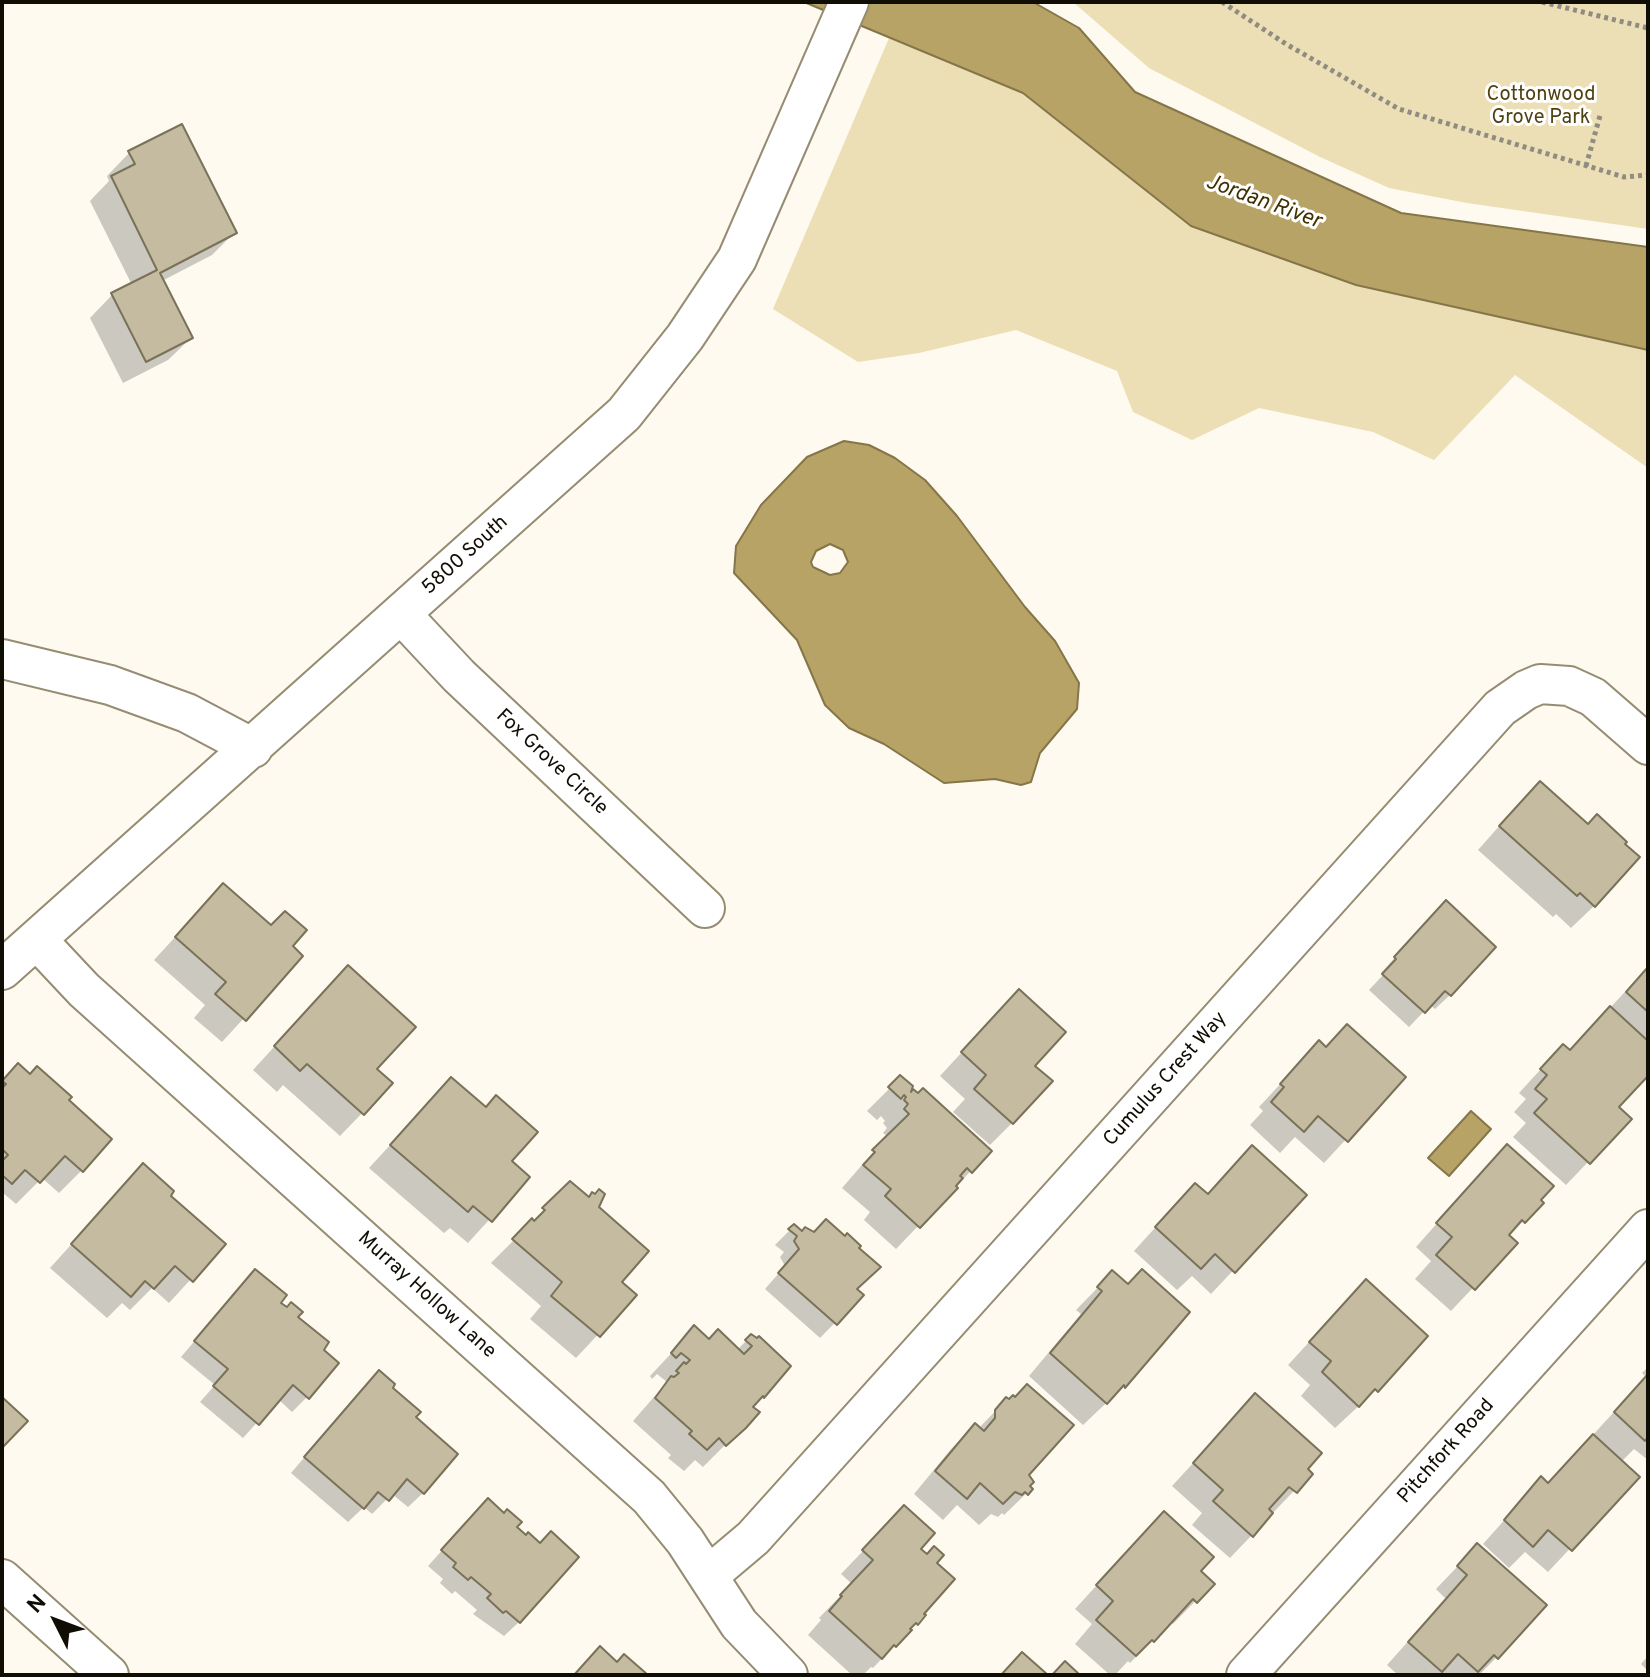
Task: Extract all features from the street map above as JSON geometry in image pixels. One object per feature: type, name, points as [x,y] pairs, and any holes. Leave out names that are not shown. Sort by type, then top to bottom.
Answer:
[{"type":"street","name":"5800 South","points":[[2,970],[624,414],[685,337],[737,259],[849,2]]},
{"type":"street","name":"Fox Grove Circle","points":[[401,614],[459,676],[705,908]]},
{"type":"street","points":[[2,659],[110,685],[187,713],[253,748]]},
{"type":"street","name":"Cumulus Crest Way","points":[[708,1576],[753,1538],[1500,708],[1540,684],[1569,686],[1593,697],[1648,745]]},
{"type":"street","name":"Murray Hollow Lane","points":[[37,940],[84,990],[628,1476],[668,1519],[739,1624],[788,1675]]},
{"type":"street","name":"Pitchfork Road","points":[[1246,1675],[1648,1229]]},
{"type":"street","points":[[2,1579],[109,1675]]},
{"type":"path","points":[[1222,2],[1286,44],[1399,109],[1624,177],[1648,175]]},
{"type":"path","points":[[1542,2],[1648,28]]},
{"type":"path","points":[[1586,166],[1601,112]]},
{"type":"green space","name":"Cottonwood Grove Park","points":[[1073,2],[1648,2],[1648,229],[1467,203],[1389,188],[1320,157],[1149,68]]},
{"type":"green space","points":[[889,38],[1023,93],[1191,226],[1356,285],[1648,350],[1648,468],[1515,375],[1434,460],[1373,432],[1259,408],[1192,440],[1133,412],[1117,371],[1016,330],[919,353],[858,362],[773,309]]},
{"type":"water","name":"Jordan River","points":[[804,2],[1033,2],[1079,28],[1135,92],[1401,213],[1648,247],[1648,350],[1356,285],[1191,226],[1023,93]]},
{"type":"water","points":[[844,441],[869,445],[895,458],[925,480],[1055,641],[1079,683],[1077,709],[1040,753],[1031,782],[1021,785],[995,779],[944,783],[884,744],[849,728],[825,705],[797,640],[734,573],[736,546],[761,505],[807,457]],"holes":[[[830,544],[843,550],[848,562],[840,573],[830,575],[813,567],[811,562],[816,551]]]},
{"type":"water","points":[[1471,1111],[1491,1129],[1449,1176],[1428,1158]]},
{"type":"building","points":[[182,124],[237,233],[160,273],[193,338],[146,362],[111,293],[157,270],[111,176],[135,164],[128,151]]},
{"type":"building","points":[[1540,781],[1588,824],[1597,814],[1640,857],[1595,907],[1580,893],[1577,896],[1499,826]]},
{"type":"building","points":[[223,883],[271,925],[285,911],[307,930],[293,946],[303,956],[246,1021],[215,994],[226,982],[175,937]]},
{"type":"building","points":[[1446,900],[1496,947],[1451,996],[1445,991],[1425,1013],[1382,974]]},
{"type":"building","points":[[348,965],[416,1027],[377,1069],[393,1083],[364,1115],[307,1064],[300,1071],[274,1046]]},
{"type":"building","points":[[1648,967],[1648,1012],[1626,992]]},
{"type":"building","points":[[1019,989],[1066,1032],[1035,1066],[1053,1081],[1013,1124],[974,1089],[986,1075],[961,1052]]},
{"type":"building","points":[[1610,1006],[1648,1041],[1648,1076],[1619,1107],[1632,1119],[1590,1164],[1534,1113],[1547,1099],[1535,1089],[1547,1075],[1540,1069],[1563,1044],[1570,1050]]},
{"type":"building","points":[[1347,1024],[1406,1077],[1348,1142],[1318,1116],[1304,1132],[1271,1102],[1284,1087],[1280,1084],[1319,1040],[1326,1047]]},
{"type":"building","points":[[18,1063],[30,1074],[37,1066],[112,1139],[83,1172],[65,1156],[40,1183],[25,1170],[12,1184],[2,1175],[2,1161],[8,1155],[2,1149],[2,1088],[6,1084],[2,1081]]},
{"type":"building","points":[[900,1075],[913,1086],[911,1092],[913,1089],[918,1093],[923,1088],[992,1151],[972,1173],[967,1168],[960,1176],[963,1178],[956,1186],[958,1188],[920,1228],[885,1196],[891,1189],[863,1165],[875,1152],[872,1150],[909,1114],[904,1109],[908,1104],[904,1100],[906,1097],[904,1095],[901,1099],[888,1087]]},
{"type":"building","points":[[451,1077],[486,1107],[496,1095],[538,1132],[512,1161],[530,1177],[492,1222],[473,1206],[468,1212],[390,1145]]},
{"type":"building","points":[[1507,1144],[1554,1186],[1541,1200],[1544,1203],[1509,1235],[1518,1243],[1475,1290],[1436,1255],[1452,1237],[1436,1223]]},
{"type":"building","points":[[1252,1145],[1307,1195],[1235,1273],[1215,1254],[1201,1269],[1155,1227],[1195,1183],[1208,1194]]},
{"type":"building","points":[[143,1163],[174,1191],[171,1196],[226,1244],[193,1282],[175,1266],[154,1289],[145,1281],[131,1297],[71,1244]]},
{"type":"building","points":[[570,1181],[589,1197],[599,1189],[605,1194],[599,1207],[649,1251],[622,1282],[637,1295],[600,1337],[551,1296],[562,1282],[512,1239],[532,1218],[534,1221],[545,1210],[542,1208]]},
{"type":"building","points":[[826,1219],[845,1236],[847,1233],[881,1267],[857,1289],[864,1295],[837,1325],[778,1273],[799,1249],[794,1241],[797,1236],[788,1229],[794,1224],[802,1231],[805,1227],[814,1232]]},
{"type":"building","points":[[255,1269],[287,1295],[281,1303],[287,1307],[291,1302],[303,1312],[298,1317],[329,1342],[324,1350],[339,1363],[309,1399],[293,1385],[259,1425],[213,1386],[228,1369],[194,1341]]},
{"type":"building","points":[[1142,1269],[1190,1312],[1125,1388],[1124,1385],[1107,1404],[1050,1353],[1102,1291],[1097,1287],[1112,1270],[1128,1284]]},
{"type":"building","points":[[1366,1279],[1428,1336],[1378,1392],[1375,1389],[1359,1407],[1322,1372],[1331,1361],[1309,1342]]},
{"type":"building","points":[[694,1325],[709,1339],[718,1329],[744,1354],[752,1346],[745,1340],[751,1334],[757,1338],[759,1336],[791,1366],[753,1407],[760,1412],[746,1428],[726,1446],[719,1438],[707,1450],[689,1434],[692,1431],[655,1398],[671,1376],[679,1373],[676,1371],[690,1360],[681,1353],[676,1358],[671,1353]]},
{"type":"building","points":[[379,1370],[395,1384],[393,1388],[421,1412],[416,1417],[458,1454],[424,1494],[407,1479],[389,1501],[378,1492],[364,1509],[304,1457]]},
{"type":"building","points":[[1648,1374],[1648,1437],[1645,1441],[1614,1412]]},
{"type":"building","points":[[1027,1384],[1074,1425],[1029,1475],[1034,1482],[1028,1495],[1015,1492],[1003,1504],[980,1483],[967,1499],[935,1471],[975,1423],[984,1431],[1006,1397],[1015,1397]]},
{"type":"building","points":[[1255,1393],[1322,1453],[1308,1469],[1313,1474],[1297,1493],[1289,1487],[1269,1509],[1273,1513],[1253,1537],[1213,1501],[1223,1490],[1193,1463]]},
{"type":"building","points":[[2,1397],[28,1421],[2,1448]]},
{"type":"building","points":[[1593,1434],[1640,1477],[1572,1551],[1548,1530],[1533,1547],[1504,1520],[1541,1476],[1548,1483]]},
{"type":"building","points":[[488,1498],[504,1513],[507,1509],[522,1522],[517,1527],[526,1535],[528,1532],[540,1543],[551,1531],[579,1557],[520,1623],[487,1598],[491,1594],[471,1577],[468,1580],[453,1567],[456,1563],[441,1550]]},
{"type":"building","points":[[904,1505],[935,1533],[921,1549],[927,1554],[934,1546],[944,1555],[937,1563],[955,1579],[918,1625],[916,1623],[882,1659],[829,1611],[873,1560],[862,1550]]},
{"type":"building","points":[[1164,1511],[1214,1557],[1201,1571],[1215,1584],[1197,1603],[1193,1599],[1154,1642],[1152,1640],[1136,1656],[1096,1620],[1113,1601],[1096,1585]]},
{"type":"building","points":[[1477,1543],[1547,1605],[1498,1659],[1494,1655],[1478,1672],[1458,1654],[1442,1672],[1408,1642],[1467,1575],[1457,1566]]},
{"type":"building","points":[[600,1646],[617,1662],[624,1654],[648,1675],[574,1675]]},
{"type":"building","points":[[1022,1652],[1048,1675],[1001,1675]]},
{"type":"building","points":[[1065,1661],[1080,1675],[1052,1675]]}]
